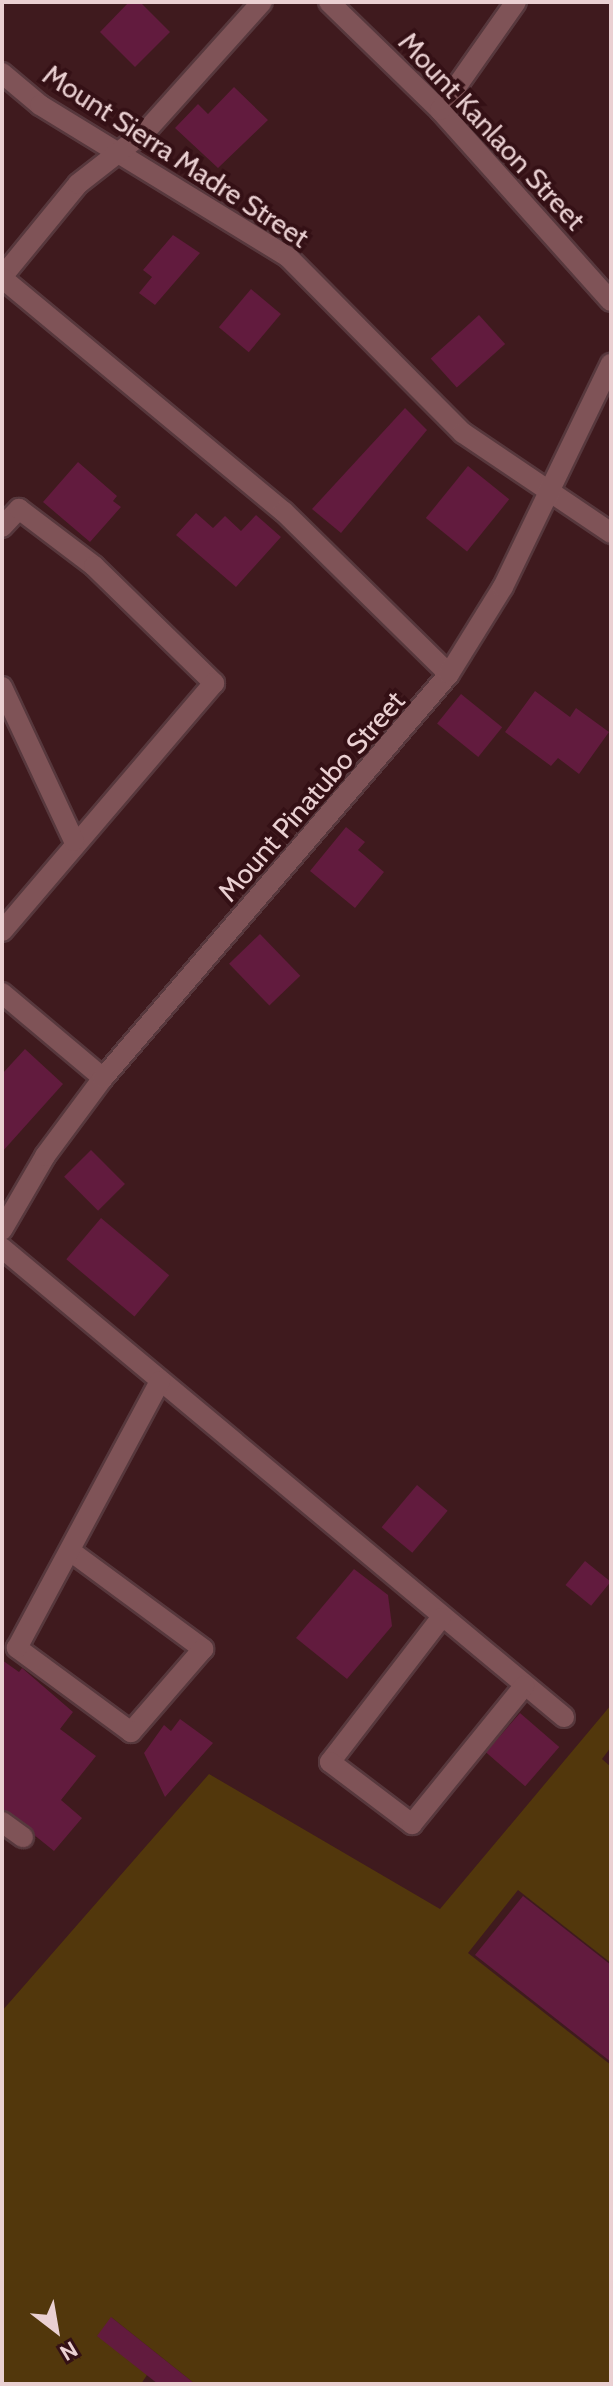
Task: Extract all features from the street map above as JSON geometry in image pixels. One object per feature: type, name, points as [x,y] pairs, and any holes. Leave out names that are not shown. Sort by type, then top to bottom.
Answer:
[{"type":"street","points":[[262,2],[121,152],[78,184],[2,278],[284,512],[449,674]]},
{"type":"street","name":"Mount Kanlaon Street","points":[[329,2],[440,110],[611,301]]},
{"type":"street","points":[[440,110],[516,2]]},
{"type":"street","name":"Mount Sierra Madre Street","points":[[2,73],[40,105],[288,257],[463,433],[611,533]]},
{"type":"street","name":"Mount Pinatubo Street","points":[[2,1230],[45,1156],[103,1078],[449,674],[485,620],[611,364]]},
{"type":"street","points":[[2,527],[19,509],[94,566],[214,683],[74,841],[2,931]]},
{"type":"street","points":[[2,687],[74,841]]},
{"type":"street","points":[[2,993],[103,1078]]},
{"type":"street","points":[[2,1248],[441,1618],[564,1717]]},
{"type":"street","points":[[73,1553],[203,1649],[131,1732],[17,1648],[73,1553],[160,1381]]},
{"type":"street","points":[[441,1618],[330,1762],[412,1824],[524,1686]]},
{"type":"street","points":[[3,1825],[23,1837]]},
{"type":"shaded area","points":[[611,1705],[611,1747],[602,1759],[611,1767],[611,1963],[518,1890],[468,1953],[611,2065],[611,2384],[195,2384],[111,2317],[147,2375],[141,2384],[2,2384],[2,2011],[209,1774],[440,1909]]},
{"type":"building","points":[[129,2],[140,2],[170,32],[135,67],[100,32]]},
{"type":"building","points":[[234,87],[268,120],[218,168],[175,128],[198,104],[208,114]]},
{"type":"building","points":[[173,235],[200,253],[155,305],[139,293],[152,277],[143,270]]},
{"type":"building","points":[[251,289],[281,314],[249,352],[219,327]]},
{"type":"building","points":[[479,315],[505,344],[457,387],[431,358]]},
{"type":"building","points":[[405,408],[427,430],[341,533],[312,509]]},
{"type":"building","points":[[78,462],[117,496],[113,501],[121,507],[90,542],[43,502]]},
{"type":"building","points":[[468,466],[509,499],[467,551],[426,518]]},
{"type":"building","points":[[196,513],[213,528],[225,516],[241,531],[256,515],[281,537],[236,587],[176,535]]},
{"type":"building","points":[[535,691],[570,717],[576,708],[609,732],[579,774],[558,758],[551,766],[505,732]]},
{"type":"building","points":[[461,694],[502,727],[478,757],[437,724]]},
{"type":"building","points":[[346,827],[365,842],[358,850],[384,872],[355,908],[310,871]]},
{"type":"building","points":[[260,934],[300,976],[269,1006],[229,964]]},
{"type":"building","points":[[25,1049],[63,1084],[2,1152],[2,1074]]},
{"type":"building","points":[[91,1150],[125,1184],[98,1211],[64,1177]]},
{"type":"building","points":[[101,1218],[169,1275],[134,1317],[66,1259]]},
{"type":"building","points":[[417,1485],[448,1511],[412,1553],[382,1527]]},
{"type":"building","points":[[585,1561],[611,1582],[591,1606],[565,1585]]},
{"type":"building","points":[[354,1569],[388,1595],[392,1626],[347,1679],[296,1638]]},
{"type":"building","points":[[2,1660],[19,1672],[22,1668],[73,1712],[60,1729],[96,1756],[61,1800],[82,1818],[54,1851],[2,1809]]},
{"type":"building","points":[[520,1713],[559,1747],[525,1786],[486,1752]]},
{"type":"building","points":[[180,1719],[213,1743],[165,1797],[144,1753],[164,1725],[171,1731]]},
{"type":"building","points":[[523,1896],[611,1965],[611,2062],[475,1955]]},
{"type":"building","points":[[111,2317],[195,2384],[158,2384],[97,2336]]}]
